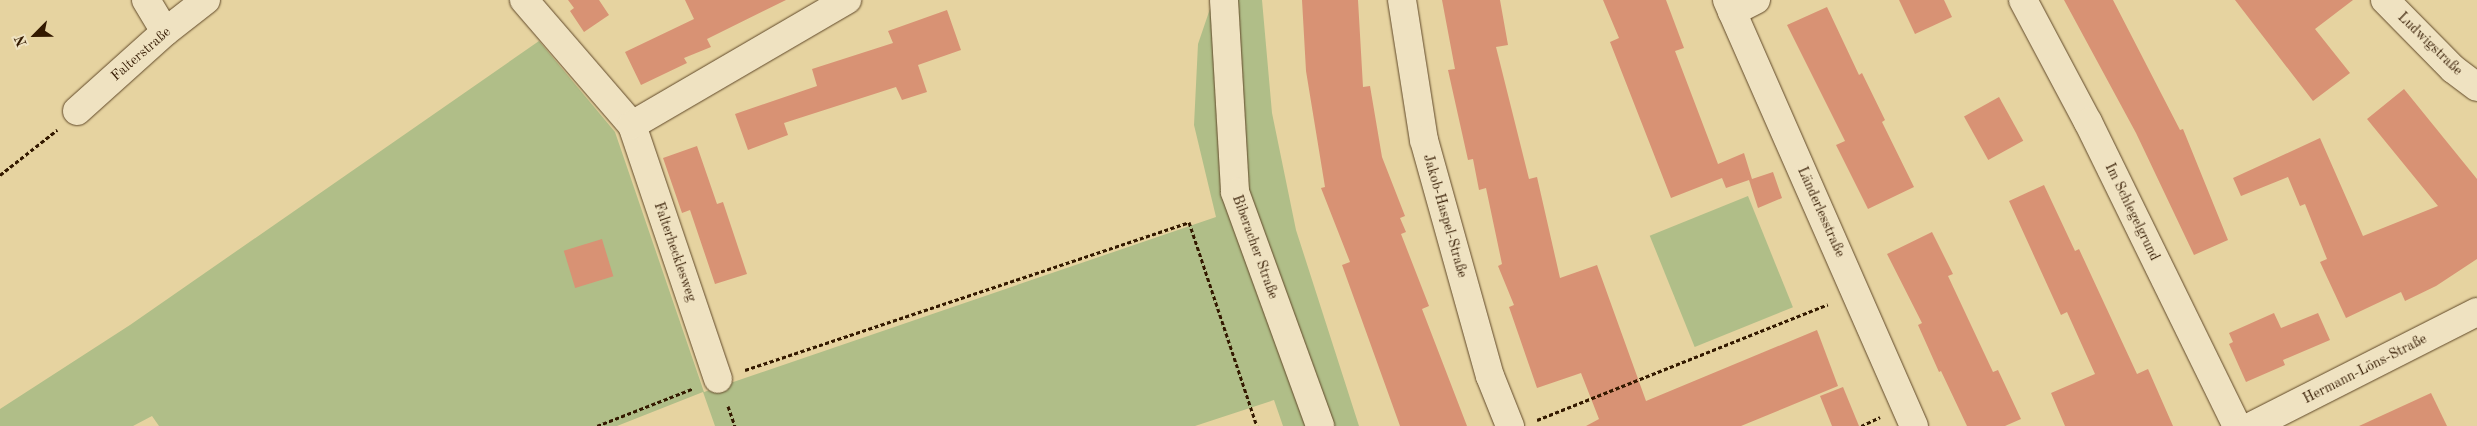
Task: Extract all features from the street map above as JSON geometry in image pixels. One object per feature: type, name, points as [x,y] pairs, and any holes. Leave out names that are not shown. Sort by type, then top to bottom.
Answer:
[{"type":"street","points":[[146,0],[165,32]]},
{"type":"street","name":"Falterstraße","points":[[77,111],[165,32],[206,0]]},
{"type":"street","name":"Falterhecklesweg","points":[[524,0],[632,125],[718,380]]},
{"type":"street","points":[[632,125],[847,0]]},
{"type":"street","name":"Biberacher Straße","points":[[1224,0],[1235,192],[1320,426]]},
{"type":"street","name":"Jakob-Haspel-Straße","points":[[1402,0],[1424,140],[1490,376],[1520,424]]},
{"type":"street","points":[[1730,6],[1756,0]]},
{"type":"street","name":"Im Schlegelgrund","points":[[2023,0],[2088,122],[2236,426]]},
{"type":"street","name":"Ludwigstraße","points":[[2385,0],[2453,69],[2477,86]]},
{"type":"street","name":"Länderlesstraße","points":[[1730,6],[1857,292],[1914,426]]},
{"type":"street","name":"Hermann-Löns-Straße","points":[[2252,426],[2476,316]]},
{"type":"path","points":[[0,175],[43,144],[77,111]]},
{"type":"path","points":[[597,426],[718,380],[975,291],[1189,222],[1257,426]]},
{"type":"path","points":[[1520,424],[1857,292]]},
{"type":"green space","points":[[1213,0],[1262,0],[1272,113],[1296,230],[1359,426],[1283,426],[1274,400],[1195,426],[715,426],[703,392],[617,426],[159,426],[152,416],[133,426],[0,426],[0,409],[130,325],[539,41],[615,132],[704,392],[1216,217],[1194,125],[1198,44]]},
{"type":"green space","points":[[1748,196],[1793,307],[1695,347],[1650,236]]},
{"type":"building","points":[[568,0],[599,0],[609,15],[584,32],[570,11],[574,8]]},
{"type":"building","points":[[685,0],[786,0],[707,39],[711,47],[684,58],[687,63],[641,85],[625,52],[694,19]]},
{"type":"building","points":[[1302,0],[1358,0],[1363,87],[1370,86],[1382,157],[1405,216],[1400,218],[1406,232],[1401,234],[1429,306],[1422,309],[1467,426],[1400,426],[1342,265],[1350,262],[1321,188],[1325,187],[1306,71]]},
{"type":"building","points":[[1442,0],[1500,0],[1508,45],[1496,47],[1529,179],[1537,177],[1560,278],[1597,265],[1646,401],[1817,330],[1838,386],[1741,426],[1586,426],[1599,419],[1581,373],[1537,388],[1509,307],[1514,305],[1498,266],[1502,264],[1486,188],[1479,190],[1473,159],[1468,160],[1448,70],[1455,69]]},
{"type":"building","points":[[1603,0],[1666,0],[1684,48],[1675,51],[1718,164],[1744,153],[1752,179],[1773,172],[1782,198],[1758,208],[1749,180],[1726,188],[1722,178],[1671,198],[1610,42],[1619,38]]},
{"type":"building","points":[[1899,0],[1944,0],[1952,17],[1915,34]]},
{"type":"building","points":[[2064,0],[2113,0],[2180,130],[2183,129],[2228,240],[2194,255],[2136,133]]},
{"type":"building","points":[[2235,0],[2353,0],[2315,29],[2350,73],[2313,101]]},
{"type":"building","points":[[1827,7],[1859,75],[1862,73],[1885,120],[1882,122],[1914,187],[1868,209],[1836,145],[1845,141],[1787,25]]},
{"type":"building","points":[[947,10],[961,50],[918,65],[927,92],[902,100],[896,87],[784,123],[788,135],[748,150],[735,114],[817,86],[812,69],[893,43],[888,31]]},
{"type":"building","points":[[2404,89],[2477,179],[2477,259],[2436,286],[2405,301],[2401,292],[2346,318],[2320,262],[2327,259],[2305,204],[2300,206],[2288,177],[2241,196],[2233,178],[2320,138],[2363,236],[2438,206],[2367,119]]},
{"type":"building","points":[[1999,97],[2023,141],[1988,160],[1964,116]]},
{"type":"building","points":[[697,146],[717,204],[723,202],[747,274],[715,284],[690,210],[682,213],[663,158]]},
{"type":"building","points":[[2044,185],[2075,251],[2079,249],[2137,374],[2148,369],[2173,426],[2065,426],[2051,393],[2095,374],[2067,312],[2061,315],[2009,201]]},
{"type":"building","points":[[1932,232],[1953,274],[1948,276],[1993,372],[1998,370],[2021,419],[2005,426],[1967,426],[1941,371],[1939,372],[1918,325],[1922,323],[1887,254]]},
{"type":"building","points":[[602,239],[613,276],[575,288],[564,251]]},
{"type":"building","points":[[2274,313],[2281,328],[2318,313],[2330,340],[2283,360],[2285,365],[2246,382],[2229,344],[2233,342],[2229,333]]},
{"type":"building","points":[[1843,387],[1859,426],[1832,426],[1820,396]]},
{"type":"building","points":[[2431,393],[2447,426],[2359,426]]}]
